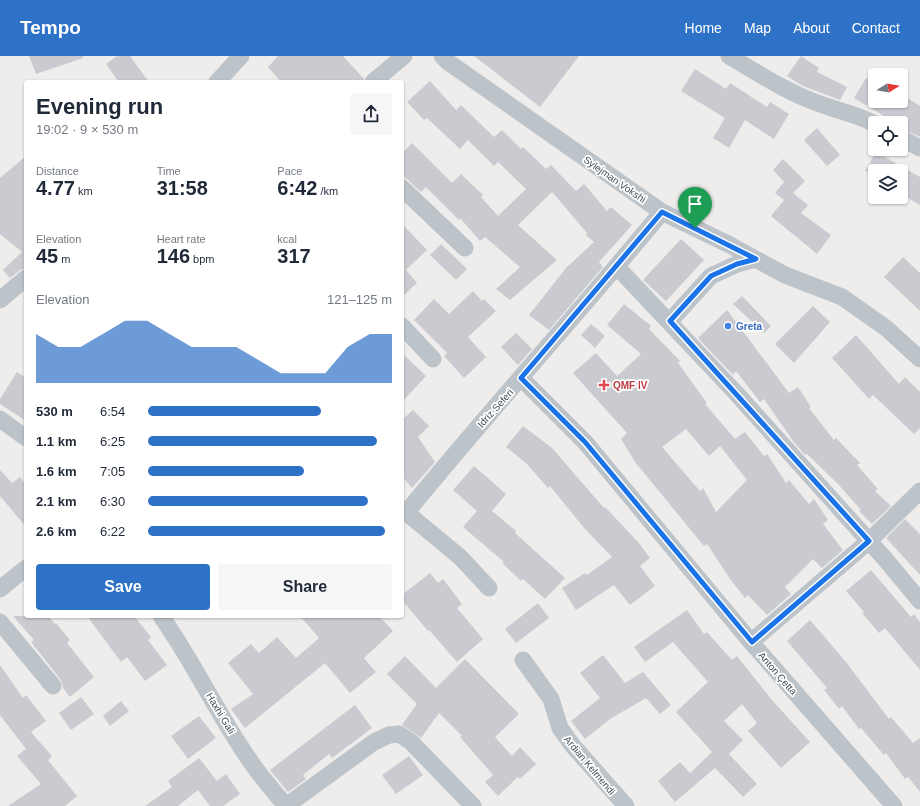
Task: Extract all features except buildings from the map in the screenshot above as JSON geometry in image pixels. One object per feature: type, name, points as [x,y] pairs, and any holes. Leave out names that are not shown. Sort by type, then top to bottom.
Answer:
[{"type":"street","points":[[219,80],[241,56]]},
{"type":"street","points":[[376,80],[404,56]]},
{"type":"street","name":"Sylejman Vokshi","points":[[442,56],[448,62],[662,212],[785,275],[842,297],[886,328],[920,359]]},
{"type":"street","points":[[728,56],[773,82],[794,92],[823,105],[860,115],[868,120]]},
{"type":"street","points":[[908,142],[920,148]]},
{"type":"street","points":[[404,190],[465,248]]},
{"type":"street","name":"Idriz Seferi","points":[[404,511],[617,267],[662,212]]},
{"type":"street","points":[[670,321],[711,276],[737,264],[756,259]]},
{"type":"street","points":[[617,267],[670,321],[869,541],[920,601]]},
{"type":"street","points":[[0,300],[24,280]]},
{"type":"street","points":[[404,328],[433,359]]},
{"type":"street","name":"Anton Çetta","points":[[521,378],[585,442],[752,642],[894,806]]},
{"type":"street","points":[[0,419],[24,437]]},
{"type":"street","points":[[752,642],[869,541],[920,491]]},
{"type":"street","points":[[404,511],[460,557],[489,588]]},
{"type":"street","points":[[0,589],[24,570]]},
{"type":"street","name":"Haxhi Gali","points":[[162,618],[188,657],[211,698],[253,765],[286,806]]},
{"type":"street","points":[[0,622],[53,686]]},
{"type":"street","name":"Ardian Kelmendi","points":[[523,660],[551,699],[560,728],[573,746],[626,806]]},
{"type":"street","points":[[286,806],[374,742],[389,735],[399,734],[412,742],[473,806]]},
{"type":"place","name":"Greta","points":[[728,326]]},
{"type":"place","name":"QMF IV","points":[[604,385]]},
{"type":"route","points":[[662,212],[695,228],[756,259],[737,264],[711,276],[670,321],[869,541],[752,642],[585,442],[521,378],[617,267],[662,212]]}]
